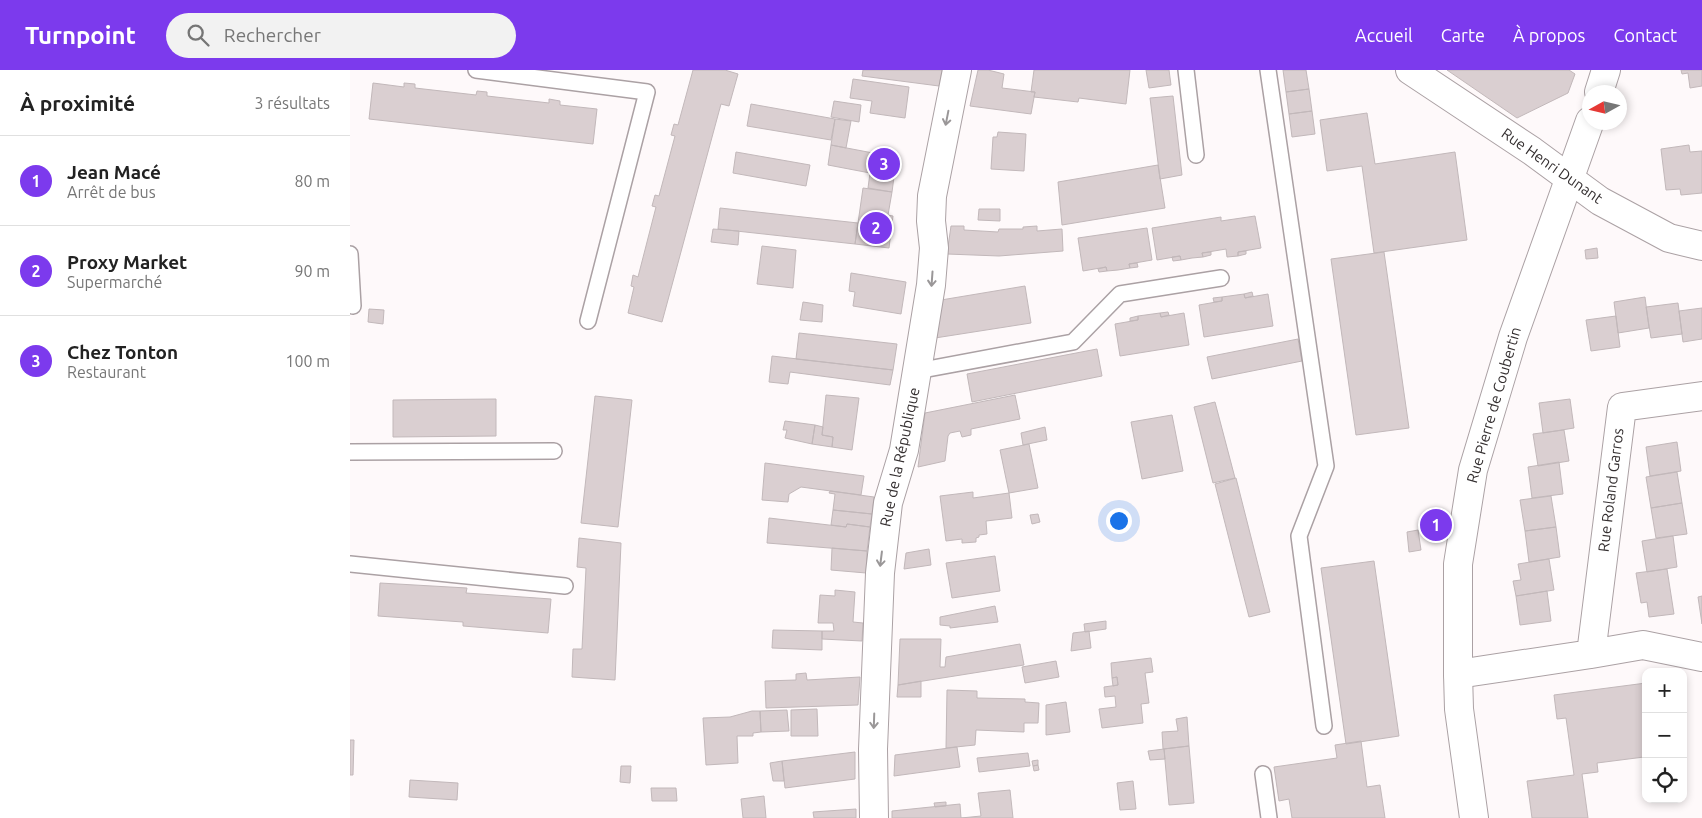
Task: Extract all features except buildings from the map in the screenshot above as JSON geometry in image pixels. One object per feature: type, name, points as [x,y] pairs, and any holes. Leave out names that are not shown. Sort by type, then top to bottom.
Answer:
[{"type":"street","name":"Rue de la République","points":[[874,818],[873,749],[880,573],[888,503],[904,450],[931,285],[934,248],[931,221],[932,196],[957,70]]},
{"type":"street","name":"Rue Henri Dunant","points":[[1410,70],[1532,151],[1600,201],[1669,238],[1702,246]]},
{"type":"street","points":[[1601,85],[1606,70]]},
{"type":"street","name":"Rue Pierre de Coubertin","points":[[1474,818],[1459,709],[1458,674],[1458,564],[1473,470],[1513,337],[1587,130]]},
{"type":"street","name":"Rue Roland Garros","points":[[1591,654],[1622,407],[1702,396]]},
{"type":"street","points":[[1458,674],[1643,645],[1702,657]]},
{"type":"lane","points":[[476,70],[647,92],[588,321]]},
{"type":"lane","points":[[1186,70],[1196,155]]},
{"type":"lane","points":[[1268,70],[1326,466],[1299,536],[1324,726]]},
{"type":"lane","points":[[350,254],[353,306]]},
{"type":"lane","points":[[917,371],[1073,342],[1120,294],[1221,278]]},
{"type":"lane","points":[[350,452],[554,451]]},
{"type":"lane","points":[[350,564],[566,586]]},
{"type":"lane","points":[[1263,774],[1269,818]]},
{"type":"place","name":"Chez Tonton","points":[[884,164]]},
{"type":"place","name":"Proxy Market","points":[[876,228]]},
{"type":"place","name":"Jean Macé","points":[[1436,525]]}]
